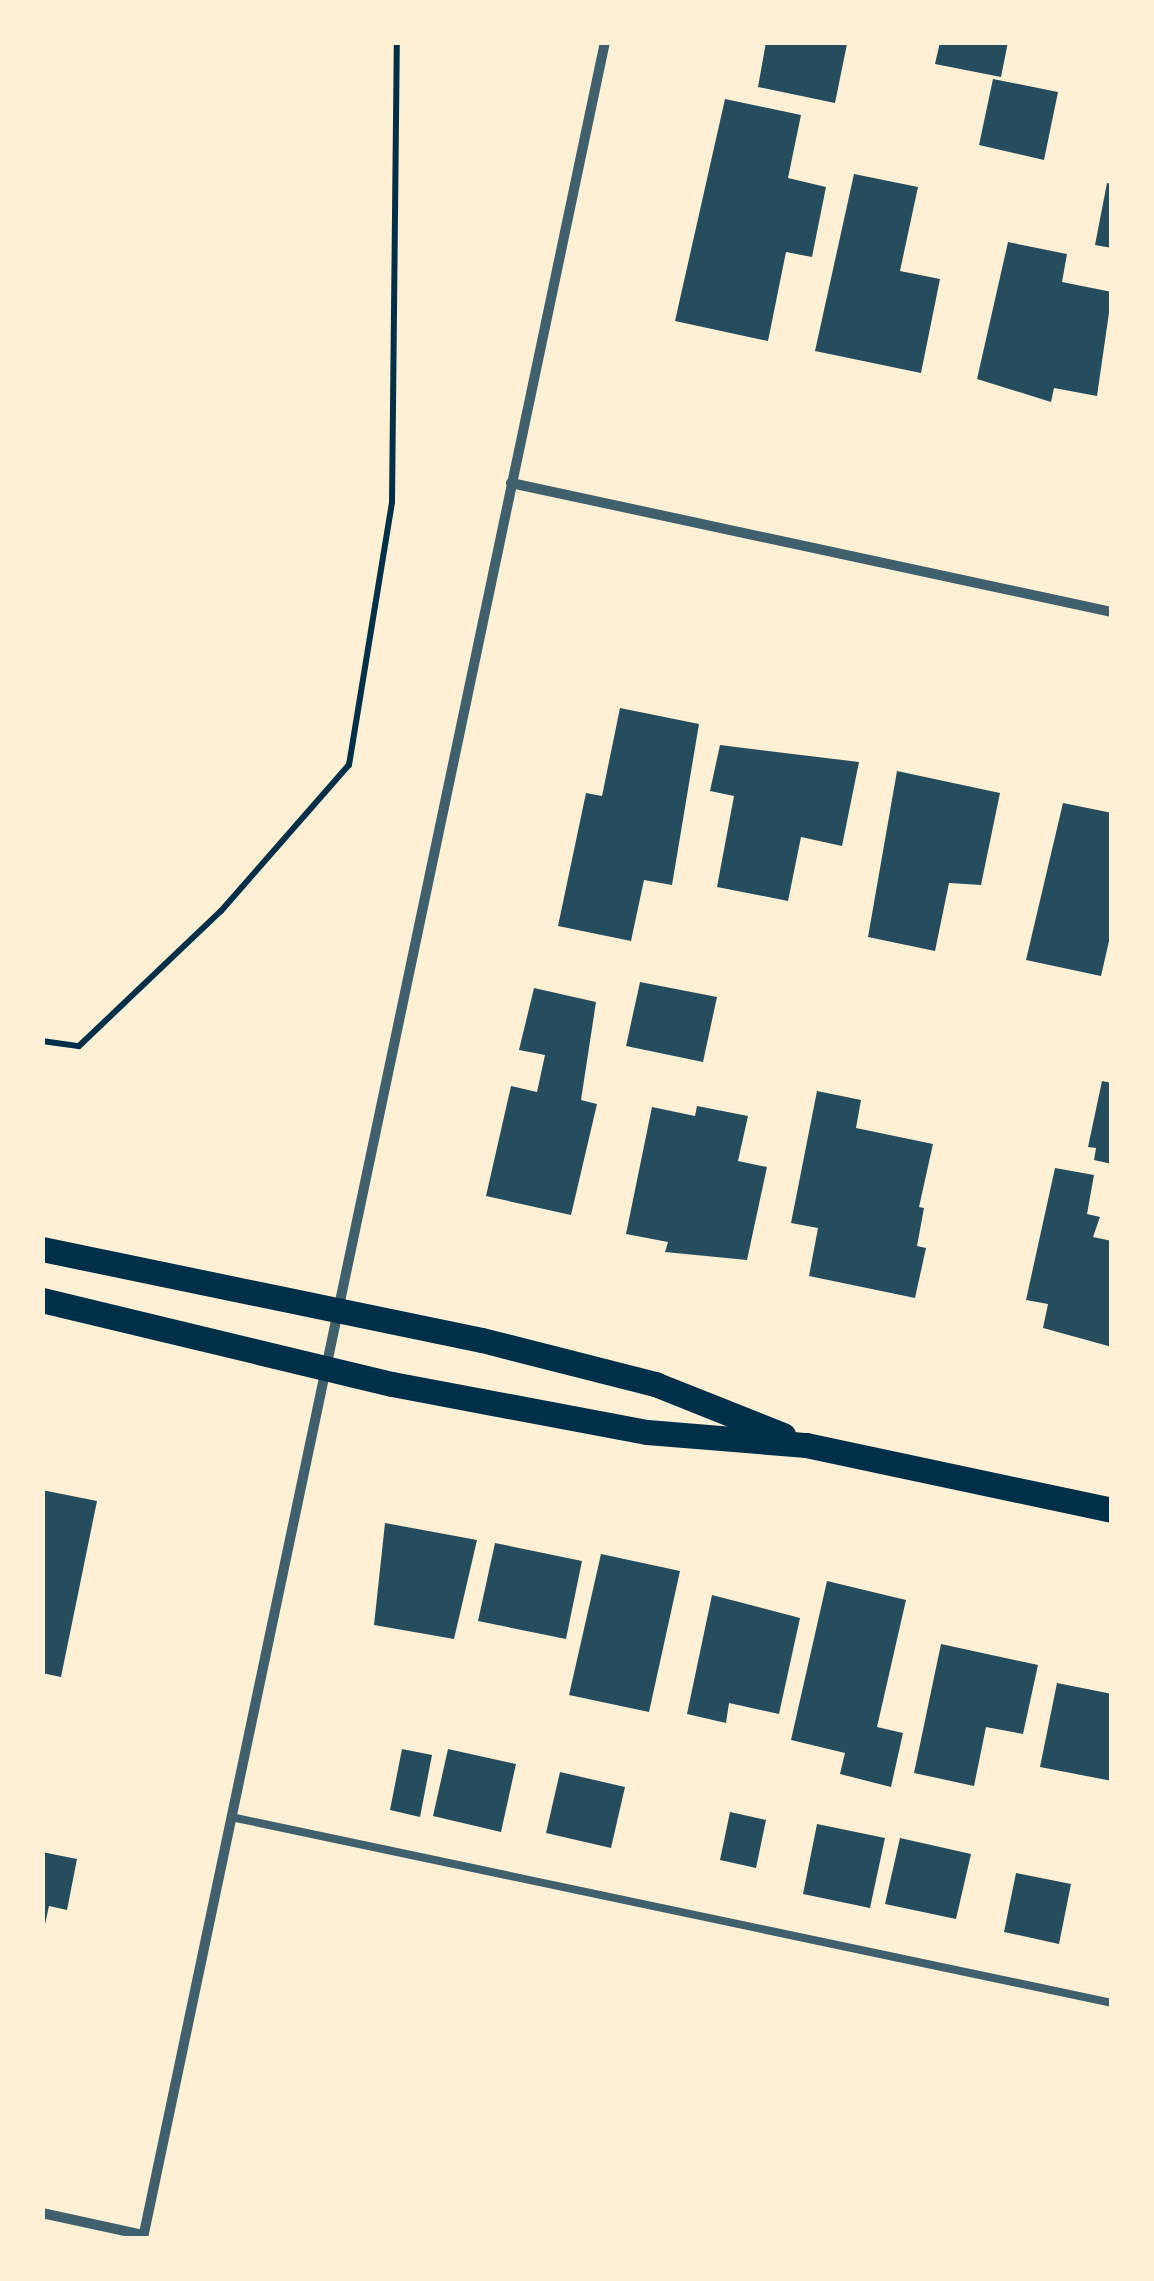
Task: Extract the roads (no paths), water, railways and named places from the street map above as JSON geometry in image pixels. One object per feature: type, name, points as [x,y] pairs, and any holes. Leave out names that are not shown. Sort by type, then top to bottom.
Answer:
[{"type":"main road","points":[[42,1249],[337,1310],[655,1384],[806,1445]]},
{"type":"main road","points":[[42,1300],[325,1371],[647,1432],[806,1445],[1112,1510]]},
{"type":"street","points":[[42,2213],[143,2236],[605,42]]},
{"type":"street","points":[[512,484],[1112,612]]},
{"type":"lane","points":[[231,1817],[1112,2004]]}]
